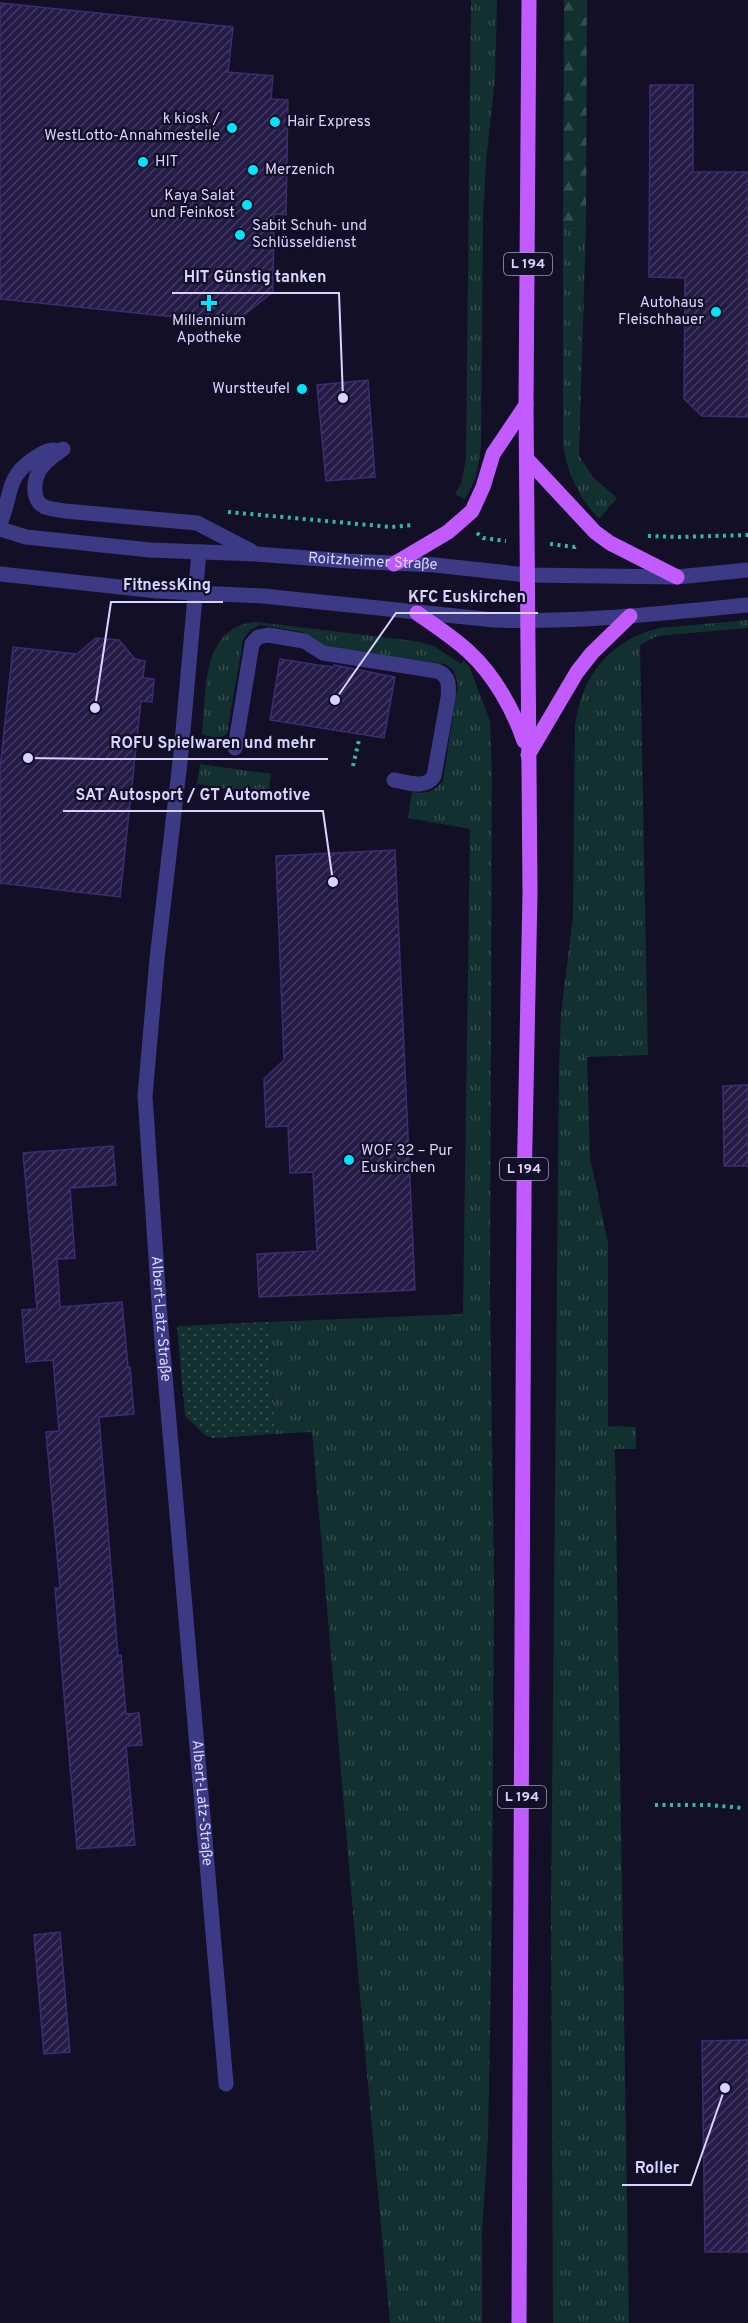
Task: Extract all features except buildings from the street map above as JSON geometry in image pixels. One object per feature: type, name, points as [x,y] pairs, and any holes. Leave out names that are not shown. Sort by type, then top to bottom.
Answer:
[{"type":"main road","name":"L 194","points":[[519,2323],[524,1190],[530,893],[526,405],[529,0]]},
{"type":"main road","points":[[394,564],[448,532],[472,511],[478,501],[493,454],[526,405]]},
{"type":"main road","points":[[527,459],[595,532],[610,543],[677,577]]},
{"type":"main road","name":"L 194","points":[[417,613],[467,650],[487,671],[518,723],[528,755]]},
{"type":"main road","points":[[528,755],[577,672],[592,653],[630,616]]},
{"type":"street","points":[[0,523],[11,485],[23,466],[50,450],[63,449],[39,469],[35,482],[35,495],[43,507],[64,511],[197,523],[256,554]]},
{"type":"street","name":"Roitzheimer Straße","points":[[0,529],[26,537],[86,544],[435,565],[527,575],[677,577],[748,570]]},
{"type":"street","name":"Albert-Latz-Straße","points":[[199,552],[181,753],[157,959],[145,1096],[160,1317],[226,2084]]},
{"type":"street","points":[[0,573],[157,591],[263,596],[417,613],[527,621],[630,616],[748,605]]},
{"type":"street","points":[[235,748],[252,644],[258,637],[268,635],[297,639],[323,653],[437,670],[446,676],[449,685],[448,698],[434,776],[431,781],[421,784],[394,780]]},
{"type":"path","points":[[220,512],[391,527],[418,524]]},
{"type":"path","points":[[354,766],[359,740]]},
{"type":"path","points":[[655,1805],[710,1804],[742,1808]]},
{"type":"green space","points":[[471,0],[497,0],[495,78],[486,162],[483,219],[481,448],[476,477],[465,499],[455,494],[461,484],[466,459]]},
{"type":"green space","points":[[564,0],[587,0],[586,225],[563,226]]},
{"type":"green space","points":[[586,225],[579,456],[594,478],[617,498],[599,519],[575,484],[563,444],[563,226]]},
{"type":"green space","points":[[748,620],[748,628],[657,636],[640,645],[648,1055],[587,1057],[590,1157],[608,1243],[608,1426],[636,1427],[636,1449],[615,1449],[629,2323],[553,2323],[551,1911],[559,1069],[561,1014],[573,916],[575,725],[584,691],[592,676],[601,663],[626,641],[660,628]]},
{"type":"green space","points":[[257,622],[415,641],[434,646],[461,664],[463,661],[469,666],[490,721],[492,777],[490,1291],[494,1578],[492,1917],[488,2139],[482,2234],[482,2323],[390,2323],[312,1432],[275,1434],[268,1322],[463,1314],[470,829],[408,818],[412,792],[430,791],[443,780],[458,683],[453,670],[445,664],[326,647],[302,632],[261,625],[250,630],[243,640],[227,734],[220,738],[202,735],[207,681],[216,648],[225,635],[238,626]]},
{"type":"green space","points":[[200,764],[271,774],[268,796],[197,784]]},
{"type":"green space","points":[[268,1322],[275,1434],[213,1438],[205,1435],[185,1416],[177,1326]]},
{"type":"place","name":"Hair Express","points":[[275,122]]},
{"type":"place","name":"k kiosk / WestLotto-Annahmestelle","points":[[232,128]]},
{"type":"place","name":"HIT","points":[[143,162]]},
{"type":"place","name":"Merzenich","points":[[253,170]]},
{"type":"place","name":"Kaya Salat und Feinkost","points":[[247,205]]},
{"type":"place","name":"Sabit Schuh- und Schlüsseldienst","points":[[240,235]]},
{"type":"place","name":"Millennium Apotheke","points":[[209,303]]},
{"type":"place","name":"Autohaus Fleischhauer","points":[[716,312]]},
{"type":"place","name":"Wurstteufel","points":[[302,389]]},
{"type":"place","name":"HIT Günstig tanken","points":[[343,398]]},
{"type":"place","name":"KFC Euskirchen","points":[[335,700]]},
{"type":"place","name":"FitnessKing","points":[[95,708]]},
{"type":"place","name":"ROFU Spielwaren und mehr","points":[[28,758]]},
{"type":"place","name":"SAT Autosport / GT Automotive","points":[[333,882]]},
{"type":"place","name":"WOF 32 – Pur Euskirchen","points":[[349,1160]]},
{"type":"place","name":"Roller","points":[[725,2088]]}]
